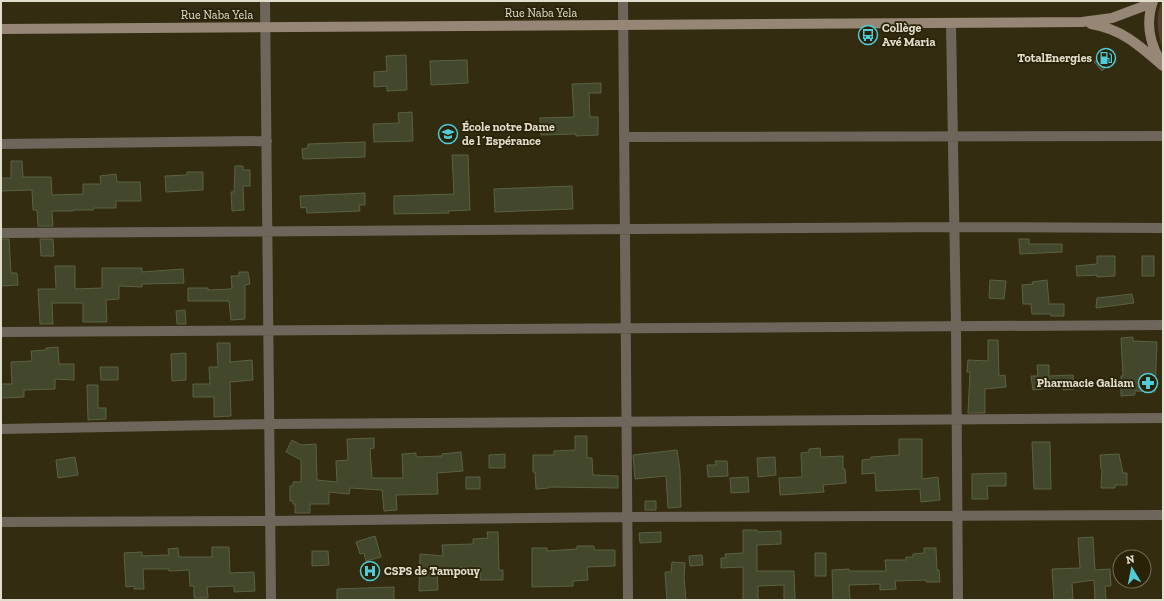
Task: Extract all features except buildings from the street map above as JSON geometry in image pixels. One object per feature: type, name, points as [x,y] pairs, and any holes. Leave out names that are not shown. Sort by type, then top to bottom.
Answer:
[{"type":"street","points":[[265,1],[271,600]]},
{"type":"street","points":[[623,1],[628,600]]},
{"type":"street","points":[[1082,22],[1112,18],[1153,2]]},
{"type":"street","points":[[1153,2],[1149,20],[1151,37],[1163,65]]},
{"type":"street","points":[[1082,22],[1103,26],[1119,32],[1132,40],[1163,65]]},
{"type":"street","name":"Rue Naba Yela","points":[[1,29],[1082,22]]},
{"type":"street","points":[[951,23],[956,326],[958,600]]},
{"type":"street","points":[[624,137],[1163,136]]},
{"type":"street","points":[[1,144],[267,141]]},
{"type":"street","points":[[1,233],[954,227],[1163,228]]},
{"type":"street","points":[[1,332],[1163,325]]},
{"type":"street","points":[[1,429],[269,424],[627,423],[1163,418]]},
{"type":"street","points":[[1,522],[958,515],[1163,515]]},
{"type":"shaded area","points":[[1162,1],[1163,49],[1159,37],[1158,25],[1158,13]]},
{"type":"place","name":"Collège Avé Maria","points":[[868,35]]},
{"type":"place","name":"TotalEnergies","points":[[1106,58]]},
{"type":"place","name":"École notre Dame de l´Espérance","points":[[448,134]]},
{"type":"place","name":"Pharmacie Galiam","points":[[1148,383]]},
{"type":"place","name":"CSPS de Tampouy","points":[[370,571]]}]
